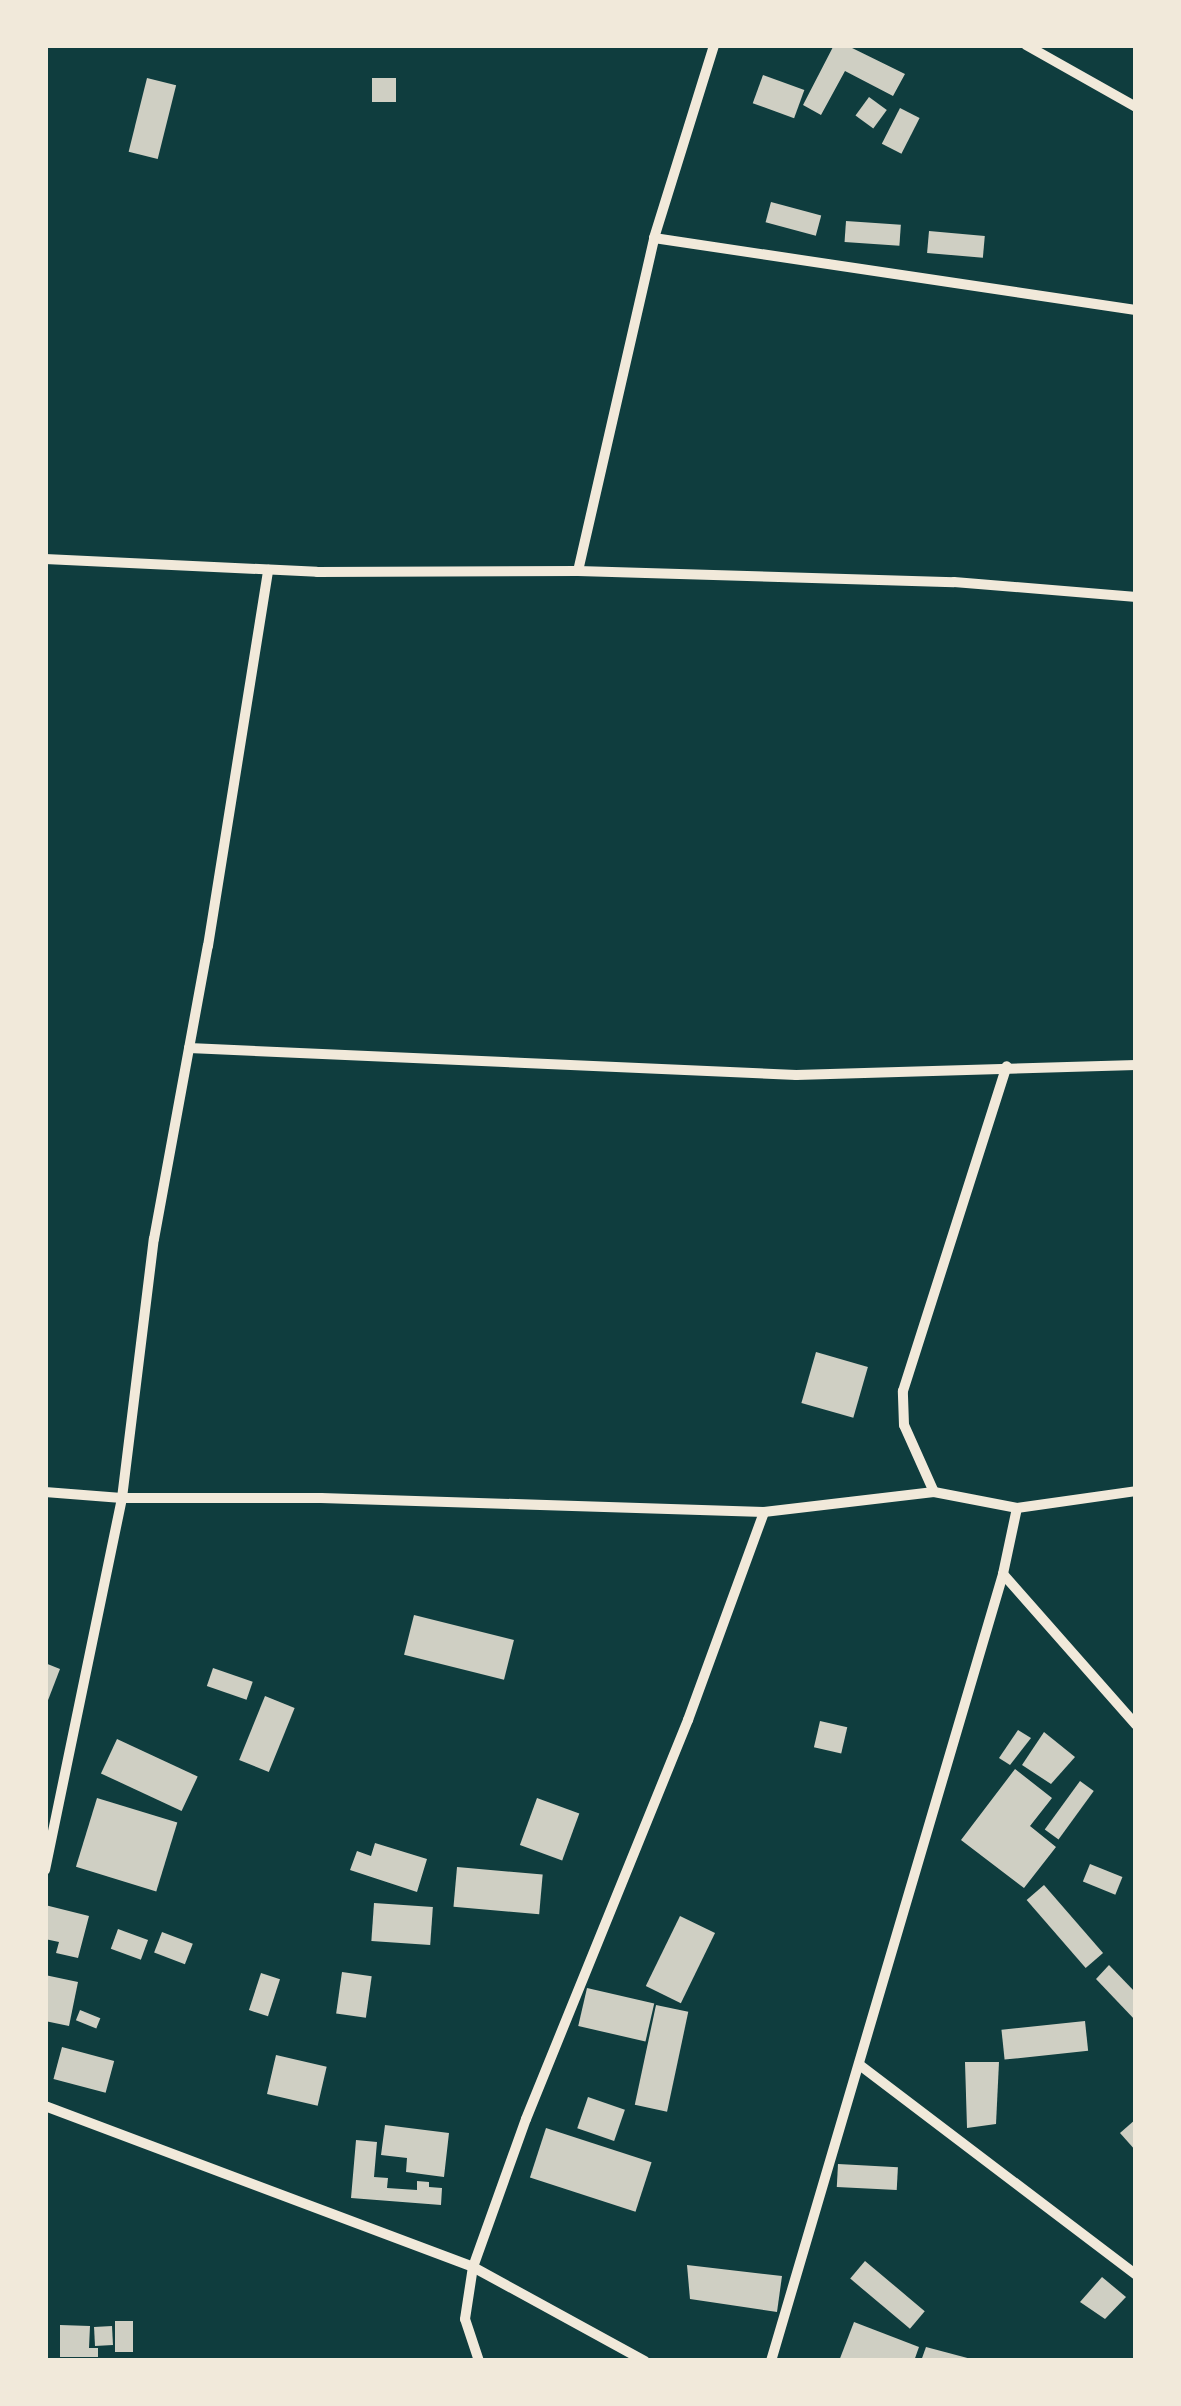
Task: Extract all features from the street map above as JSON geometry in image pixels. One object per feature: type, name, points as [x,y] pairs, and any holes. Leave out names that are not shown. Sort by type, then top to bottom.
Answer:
[{"type":"street","points":[[578,571],[654,238],[714,45]]},
{"type":"street","points":[[1026,45],[1136,107]]},
{"type":"street","points":[[654,238],[1136,310]]},
{"type":"street","points":[[45,559],[268,570],[578,571],[954,582],[1136,598]]},
{"type":"street","points":[[45,1870],[122,1498],[154,1239],[268,570]]},
{"type":"street","points":[[189,1048],[796,1075],[1136,1065]]},
{"type":"street","points":[[934,1492],[904,1425],[903,1391],[1007,1066]]},
{"type":"street","points":[[45,1492],[122,1498],[321,1498],[764,1512],[934,1492],[1017,1508],[1136,1492]]},
{"type":"street","points":[[770,2361],[861,2066],[1002,1574],[1017,1508]]},
{"type":"street","points":[[479,2361],[465,2320],[474,2267],[526,2119],[688,1720],[764,1512]]},
{"type":"street","points":[[1002,1574],[1136,1725]]},
{"type":"street","points":[[861,2066],[1136,2275]]},
{"type":"street","points":[[45,2106],[474,2267],[645,2361]]},
{"type":"building","points":[[834,45],[846,45],[905,74],[893,96],[845,71],[821,115],[803,105]]},
{"type":"building","points":[[763,75],[804,90],[794,118],[753,103]]},
{"type":"building","points":[[147,78],[176,85],[158,159],[129,152]]},
{"type":"building","points":[[372,78],[396,78],[396,102],[372,102]]},
{"type":"building","points":[[869,97],[887,110],[873,129],[855,116]]},
{"type":"building","points":[[900,108],[920,118],[901,154],[882,144]]},
{"type":"building","points":[[771,202],[821,215],[816,236],[766,222]]},
{"type":"building","points":[[846,221],[901,225],[899,246],[845,242]]},
{"type":"building","points":[[929,231],[985,236],[983,258],[927,253]]},
{"type":"building","points":[[816,1352],[868,1367],[853,1418],[801,1403]]},
{"type":"building","points":[[414,1615],[514,1640],[504,1680],[404,1655]]},
{"type":"building","points":[[45,1663],[60,1669],[45,1708]]},
{"type":"building","points":[[213,1668],[253,1682],[247,1700],[207,1686]]},
{"type":"building","points":[[265,1696],[295,1708],[269,1772],[239,1760]]},
{"type":"building","points":[[820,1721],[847,1727],[841,1754],[814,1747]]},
{"type":"building","points":[[1018,1730],[1031,1738],[1010,1765],[999,1758]]},
{"type":"building","points":[[1044,1732],[1075,1757],[1051,1784],[1022,1765]]},
{"type":"building","points":[[117,1739],[198,1777],[182,1811],[101,1773]]},
{"type":"building","points":[[1015,1769],[1052,1798],[1030,1826],[1056,1847],[1024,1888],[961,1840]]},
{"type":"building","points":[[1080,1781],[1094,1791],[1058,1840],[1045,1830]]},
{"type":"building","points":[[97,1798],[177,1823],[156,1891],[76,1867]]},
{"type":"building","points":[[537,1798],[579,1813],[562,1860],[520,1845]]},
{"type":"building","points":[[375,1843],[427,1859],[417,1892],[350,1870],[357,1851],[371,1856]]},
{"type":"building","points":[[1090,1864],[1122,1877],[1115,1895],[1083,1882]]},
{"type":"building","points":[[457,1867],[543,1874],[539,1914],[454,1907]]},
{"type":"building","points":[[1044,1885],[1103,1953],[1086,1968],[1027,1900]]},
{"type":"building","points":[[374,1903],[433,1907],[430,1945],[371,1941]]},
{"type":"building","points":[[45,1905],[89,1916],[78,1958],[56,1953],[59,1942],[45,1939]]},
{"type":"building","points":[[680,1916],[715,1933],[681,2003],[646,1986]]},
{"type":"building","points":[[118,1929],[148,1940],[141,1960],[111,1949]]},
{"type":"building","points":[[162,1932],[193,1944],[185,1964],[154,1953]]},
{"type":"building","points":[[1109,1965],[1136,1993],[1136,2021],[1096,1979]]},
{"type":"building","points":[[342,1972],[372,1976],[366,2018],[336,2014]]},
{"type":"building","points":[[261,1973],[280,1979],[268,2016],[249,2010]]},
{"type":"building","points":[[45,1975],[78,1982],[69,2026],[45,2021]]},
{"type":"building","points":[[587,1988],[654,2004],[645,2042],[578,2026]]},
{"type":"building","points":[[656,2005],[688,2012],[667,2112],[635,2105]]},
{"type":"building","points":[[80,2010],[100,2018],[96,2028],[76,2020]]},
{"type":"building","points":[[1085,2021],[1088,2051],[1005,2060],[1001,2030]]},
{"type":"building","points":[[62,2047],[114,2061],[106,2093],[53,2079]]},
{"type":"building","points":[[276,2055],[327,2067],[318,2106],[267,2094]]},
{"type":"building","points":[[965,2062],[999,2062],[996,2124],[967,2128]]},
{"type":"building","points":[[588,2097],[625,2110],[614,2141],[577,2128]]},
{"type":"building","points":[[1136,2119],[1136,2151],[1120,2133]]},
{"type":"building","points":[[385,2125],[449,2133],[444,2177],[406,2172],[407,2158],[381,2155]]},
{"type":"building","points":[[546,2128],[652,2162],[635,2212],[530,2177]]},
{"type":"building","points":[[356,2140],[377,2142],[374,2177],[388,2178],[387,2188],[417,2190],[417,2181],[429,2182],[429,2187],[442,2188],[441,2205],[351,2198]]},
{"type":"building","points":[[838,2164],[898,2167],[897,2190],[837,2187]]},
{"type":"building","points":[[865,2261],[925,2311],[910,2329],[850,2279]]},
{"type":"building","points":[[687,2265],[782,2276],[777,2312],[690,2299]]},
{"type":"building","points":[[1102,2277],[1126,2297],[1105,2319],[1080,2302]]},
{"type":"building","points":[[115,2321],[133,2321],[133,2352],[115,2352]]},
{"type":"building","points":[[854,2322],[919,2347],[914,2361],[839,2361]]},
{"type":"building","points":[[60,2325],[90,2326],[89,2348],[98,2348],[98,2357],[60,2357]]},
{"type":"building","points":[[112,2326],[113,2345],[95,2346],[94,2327]]},
{"type":"building","points":[[926,2347],[975,2360],[975,2361],[921,2361]]}]
